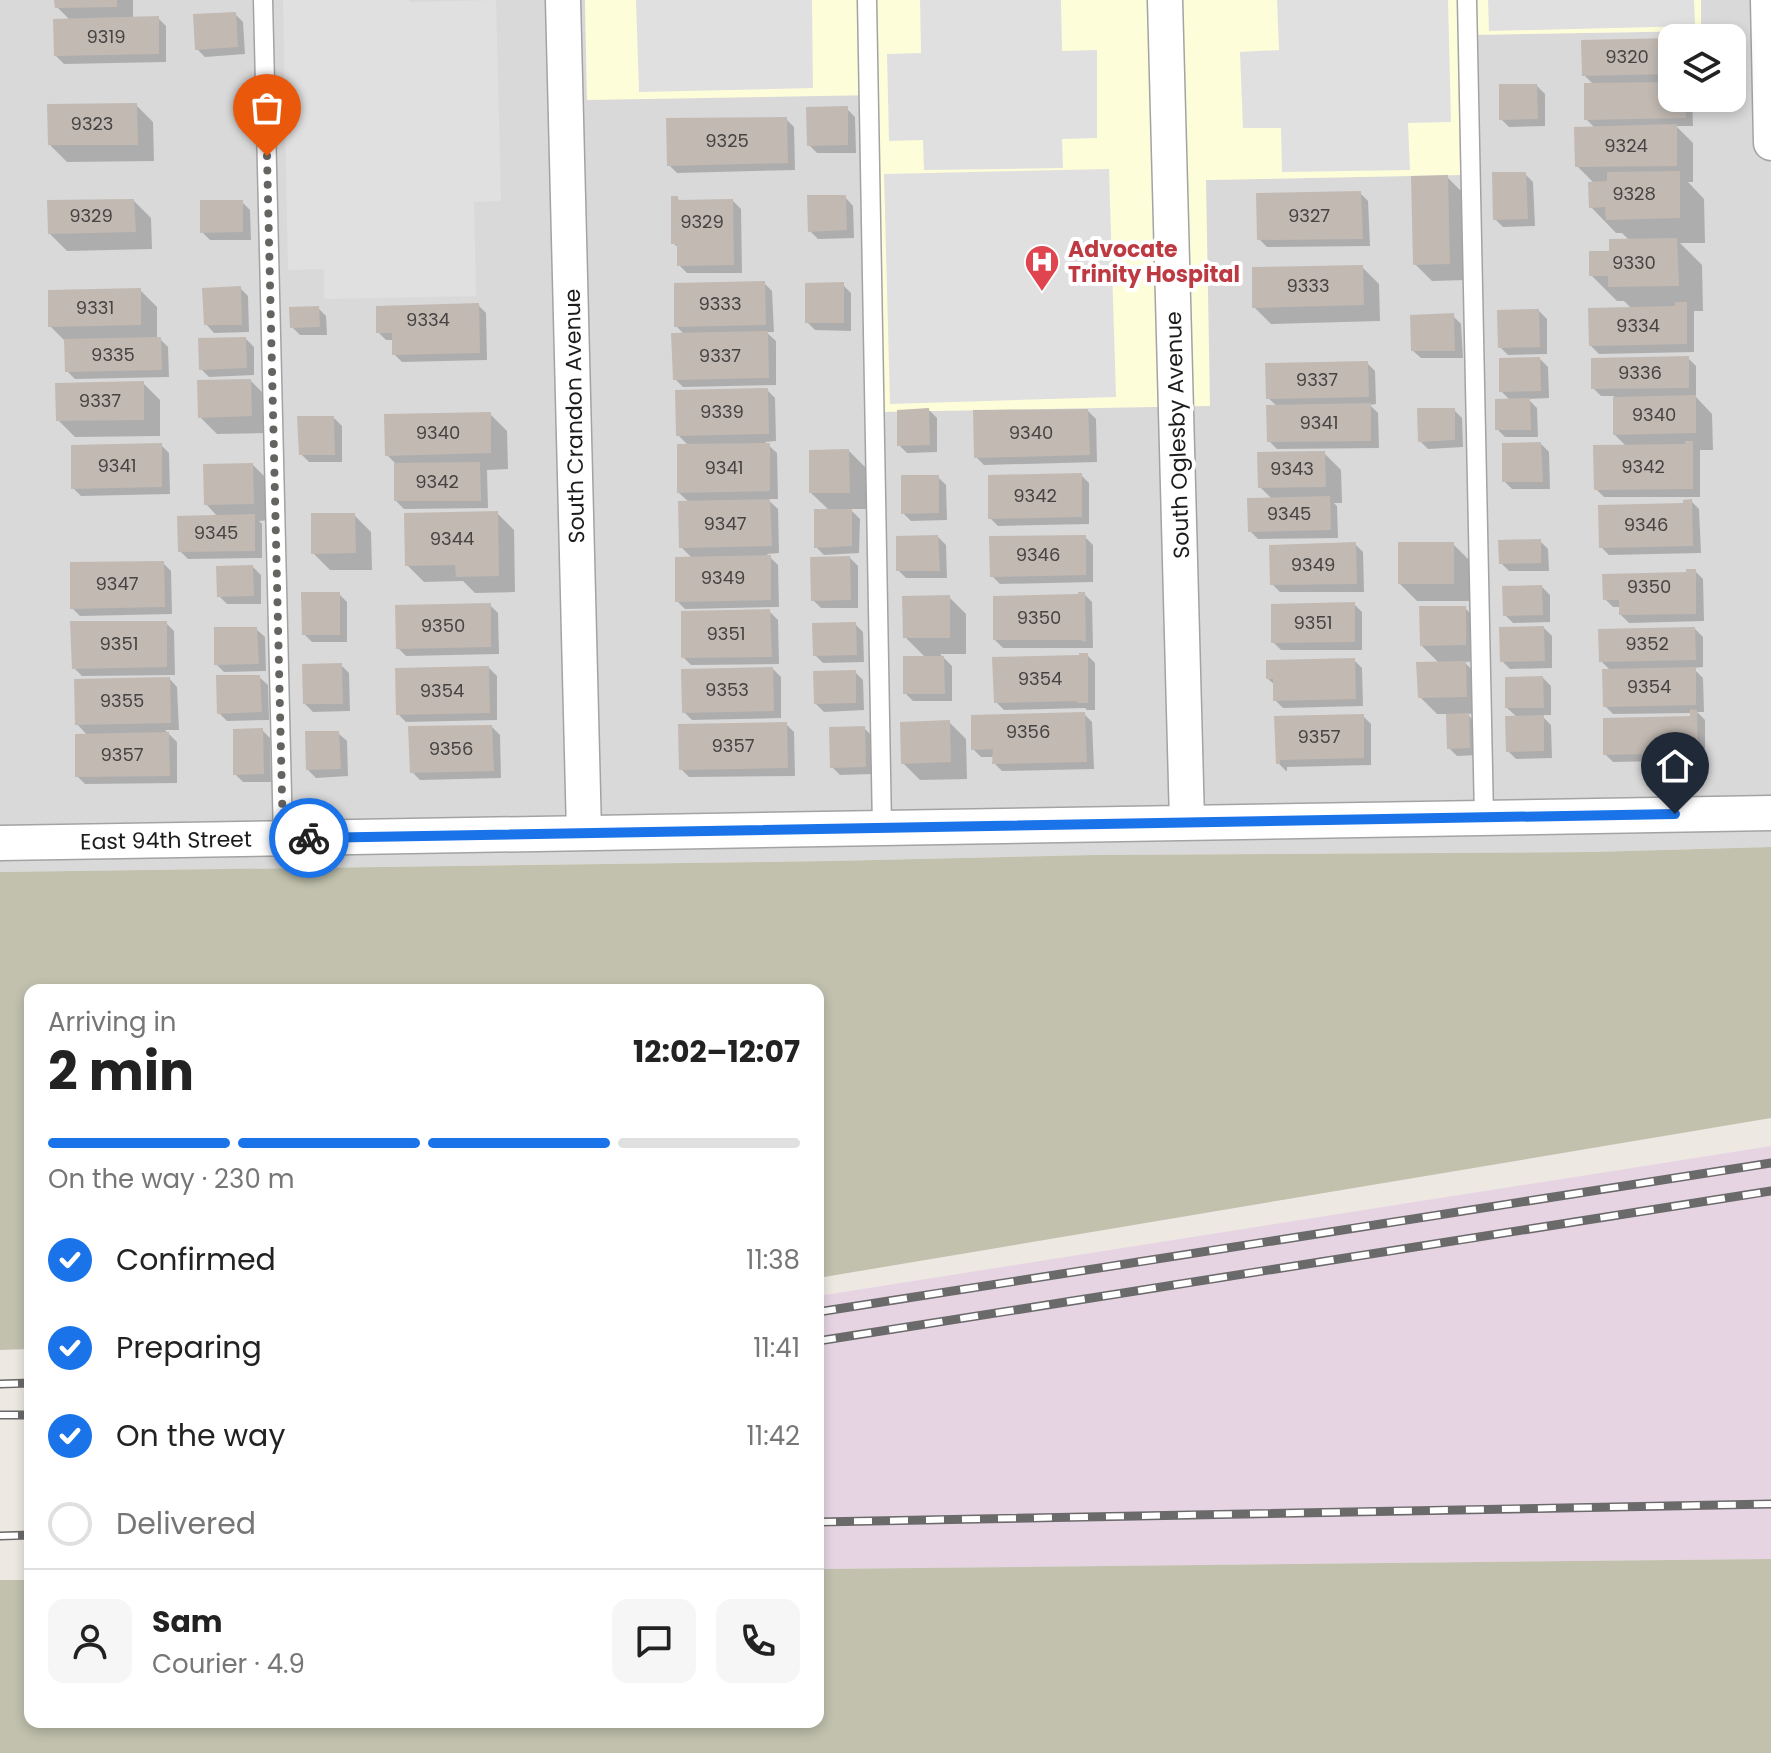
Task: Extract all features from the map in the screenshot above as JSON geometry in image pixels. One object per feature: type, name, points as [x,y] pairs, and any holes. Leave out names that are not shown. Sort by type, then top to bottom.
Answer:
[{"type":"street","name":"South Crandon Avenue","points":[[563,0],[584,833]]},
{"type":"street","name":"South Oglesby Avenue","points":[[1165,0],[1187,822]]},
{"type":"street","points":[[1768,0],[1771,143]]},
{"type":"street","name":"East 94th Street","points":[[0,843],[1771,813]]},
{"type":"lane","points":[[263,0],[283,838]]},
{"type":"lane","points":[[867,0],[882,828]]},
{"type":"lane","points":[[1467,0],[1484,818]]},
{"type":"shaded area","points":[[0,0],[585,0],[587,99],[873,95],[1206,180],[1460,175],[1458,35],[1658,32],[1658,112],[1746,112],[1746,24],[1701,24],[1701,0],[1771,0],[1771,847],[0,872]]},
{"type":"shaded area","points":[[283,0],[496,0],[501,201],[474,202],[476,296],[324,299],[324,269],[288,270]]},
{"type":"shaded area","name":"Advocate Trinity Hospital","points":[[585,0],[1701,0],[1701,24],[1658,24],[1658,32],[1458,35],[1460,175],[1206,180],[1210,406],[879,412],[873,95],[587,100]]},
{"type":"shaded area","points":[[636,0],[812,0],[813,88],[639,92]]},
{"type":"shaded area","points":[[920,0],[1061,0],[1062,51],[1097,50],[1097,138],[1062,139],[1063,168],[924,170],[923,140],[889,141],[887,54],[921,53]]},
{"type":"shaded area","points":[[1277,0],[1448,0],[1451,122],[1408,123],[1410,170],[1282,172],[1281,128],[1243,128],[1240,52],[1279,50]]},
{"type":"shaded area","points":[[1488,0],[1694,0],[1695,24],[1489,31]]},
{"type":"shaded area","points":[[1109,169],[1116,397],[890,404],[884,174]]},
{"type":"shaded area","points":[[1771,847],[1771,1118],[824,1277],[824,984],[24,984],[24,1349],[0,1350],[0,872],[1093,855],[1592,852]]},
{"type":"shaded area","points":[[1771,1146],[1771,1559],[824,1569],[824,1295]]},
{"type":"shaded area","points":[[1771,1559],[1771,1753],[0,1753],[0,1580],[24,1580],[24,1728],[824,1728],[824,1569]]},
{"type":"building","points":[[54,0],[117,0],[117,7],[55,8]]},
{"type":"building","points":[[236,12],[238,47],[195,50],[193,14]]},
{"type":"building","points":[[159,16],[159,54],[54,56],[53,19]]},
{"type":"building","points":[[1658,38],[1658,74],[1582,76],[1581,40]]},
{"type":"building","points":[[1658,82],[1658,112],[1686,112],[1686,118],[1584,120],[1584,83]]},
{"type":"building","points":[[1499,84],[1537,84],[1538,119],[1499,120]]},
{"type":"building","points":[[137,103],[138,145],[48,145],[47,104]]},
{"type":"building","points":[[848,106],[848,145],[807,146],[806,107]]},
{"type":"building","points":[[787,117],[788,163],[667,166],[666,118]]},
{"type":"building","points":[[1677,124],[1677,166],[1575,167],[1574,127]]},
{"type":"building","points":[[1680,171],[1680,218],[1606,220],[1605,207],[1589,208],[1588,182],[1607,181],[1607,172]]},
{"type":"building","points":[[1492,172],[1526,172],[1528,219],[1493,220]]},
{"type":"building","points":[[1448,175],[1450,264],[1413,265],[1411,176]]},
{"type":"building","points":[[1361,191],[1363,239],[1257,240],[1256,193]]},
{"type":"building","points":[[807,195],[846,195],[847,230],[808,232]]},
{"type":"building","points":[[671,196],[678,196],[678,200],[733,199],[734,265],[677,266],[677,244],[671,244]]},
{"type":"building","points":[[134,199],[136,232],[48,234],[47,200]]},
{"type":"building","points":[[200,200],[243,200],[243,232],[200,233]]},
{"type":"building","points":[[1677,238],[1679,286],[1608,287],[1608,276],[1589,276],[1589,251],[1609,251],[1609,239]]},
{"type":"building","points":[[1363,265],[1364,305],[1252,308],[1252,267]]},
{"type":"building","points":[[765,281],[766,325],[674,327],[674,283]]},
{"type":"building","points":[[844,282],[844,323],[805,323],[805,283]]},
{"type":"building","points":[[241,286],[242,325],[204,325],[202,288]]},
{"type":"building","points":[[141,288],[141,325],[48,327],[48,290]]},
{"type":"building","points":[[1675,302],[1687,302],[1687,344],[1589,346],[1588,308],[1675,306]]},
{"type":"building","points":[[479,303],[480,353],[392,355],[392,333],[376,333],[376,306]]},
{"type":"building","points":[[319,306],[320,327],[290,328],[289,307]]},
{"type":"building","points":[[1539,309],[1540,347],[1498,348],[1497,310]]},
{"type":"building","points":[[1454,313],[1455,351],[1411,351],[1410,315]]},
{"type":"building","points":[[768,331],[769,378],[673,380],[671,333]]},
{"type":"building","points":[[161,337],[162,370],[65,372],[64,339]]},
{"type":"building","points":[[246,337],[247,368],[199,370],[198,338]]},
{"type":"building","points":[[1689,356],[1689,388],[1591,389],[1591,358]]},
{"type":"building","points":[[1540,357],[1541,391],[1499,392],[1499,358]]},
{"type":"building","points":[[1368,361],[1369,397],[1266,399],[1265,363]]},
{"type":"building","points":[[251,379],[252,416],[198,418],[197,380]]},
{"type":"building","points":[[144,381],[144,420],[56,421],[55,383]]},
{"type":"building","points":[[768,388],[769,434],[676,436],[675,390]]},
{"type":"building","points":[[1696,395],[1696,433],[1613,435],[1613,397]]},
{"type":"building","points":[[1530,398],[1531,430],[1495,430],[1495,399]]},
{"type":"building","points":[[1371,403],[1371,441],[1267,442],[1266,405]]},
{"type":"building","points":[[929,408],[930,445],[897,446],[897,410]]},
{"type":"building","points":[[1417,408],[1455,408],[1455,440],[1418,442]]},
{"type":"building","points":[[1088,409],[1090,455],[974,458],[973,410]]},
{"type":"building","points":[[491,412],[491,453],[385,456],[384,414]]},
{"type":"building","points":[[297,416],[334,416],[335,455],[299,455]]},
{"type":"building","points":[[1685,441],[1693,441],[1693,489],[1594,490],[1593,445],[1685,444]]},
{"type":"building","points":[[1541,442],[1543,482],[1502,482],[1502,443]]},
{"type":"building","points":[[162,443],[162,487],[71,489],[71,445]]},
{"type":"building","points":[[770,443],[770,491],[677,493],[677,444]]},
{"type":"building","points":[[849,449],[850,493],[809,493],[809,450]]},
{"type":"building","points":[[1325,451],[1326,487],[1258,488],[1257,452]]},
{"type":"building","points":[[480,462],[481,501],[394,501],[394,463]]},
{"type":"building","points":[[253,463],[254,504],[204,505],[203,464]]},
{"type":"building","points":[[1082,473],[1082,517],[988,519],[988,475]]},
{"type":"building","points":[[901,475],[939,475],[939,513],[901,514]]},
{"type":"building","points":[[1330,496],[1331,530],[1248,532],[1247,498]]},
{"type":"building","points":[[770,499],[772,546],[679,548],[678,501]]},
{"type":"building","points":[[1692,499],[1693,546],[1599,548],[1598,505],[1683,503],[1683,500]]},
{"type":"building","points":[[814,509],[852,509],[852,546],[814,548]]},
{"type":"building","points":[[498,511],[499,576],[456,577],[455,565],[405,566],[404,513]]},
{"type":"building","points":[[311,513],[355,513],[356,553],[311,554]]},
{"type":"building","points":[[255,514],[255,551],[178,552],[177,516]]},
{"type":"building","points":[[938,535],[940,571],[896,571],[896,536]]},
{"type":"building","points":[[1086,535],[1086,575],[990,577],[989,536]]},
{"type":"building","points":[[1541,539],[1541,563],[1499,564],[1498,540]]},
{"type":"building","points":[[1356,542],[1357,584],[1270,585],[1269,545]]},
{"type":"building","points":[[1398,542],[1454,542],[1454,584],[1398,584]]},
{"type":"building","points":[[771,555],[771,600],[675,602],[675,557]]},
{"type":"building","points":[[850,556],[851,600],[811,601],[810,557]]},
{"type":"building","points":[[164,561],[165,607],[70,609],[70,562]]},
{"type":"building","points":[[253,565],[254,596],[217,597],[216,566]]},
{"type":"building","points":[[1686,569],[1696,569],[1696,614],[1619,615],[1619,600],[1603,600],[1602,574],[1686,572]]},
{"type":"building","points":[[1542,585],[1543,615],[1503,616],[1502,586]]},
{"type":"building","points":[[301,592],[340,592],[340,635],[302,635]]},
{"type":"building","points":[[1085,592],[1086,642],[993,640],[993,596]]},
{"type":"building","points":[[950,595],[950,638],[903,638],[902,596]]},
{"type":"building","points":[[1355,602],[1355,642],[1271,643],[1271,604]]},
{"type":"building","points":[[491,603],[491,647],[396,649],[395,605]]},
{"type":"building","points":[[1419,606],[1466,606],[1466,645],[1420,646]]},
{"type":"building","points":[[770,609],[772,657],[681,658],[681,611]]},
{"type":"building","points":[[70,621],[167,621],[167,667],[72,669]]},
{"type":"building","points":[[856,622],[857,655],[813,656],[812,623]]},
{"type":"building","points":[[1544,626],[1545,661],[1500,662],[1499,627]]},
{"type":"building","points":[[214,627],[257,627],[259,664],[214,665]]},
{"type":"building","points":[[1695,627],[1696,660],[1599,662],[1598,629]]},
{"type":"building","points":[[1088,653],[1088,703],[994,703],[992,657]]},
{"type":"building","points":[[903,656],[944,656],[945,694],[903,694]]},
{"type":"building","points":[[1355,658],[1356,699],[1273,701],[1273,679],[1266,679],[1266,660]]},
{"type":"building","points":[[1466,661],[1467,697],[1418,698],[1416,662]]},
{"type":"building","points":[[342,663],[343,704],[303,704],[302,664]]},
{"type":"building","points":[[489,666],[490,713],[396,715],[395,668]]},
{"type":"building","points":[[773,667],[774,711],[682,713],[681,669]]},
{"type":"building","points":[[1696,667],[1696,705],[1603,707],[1602,669]]},
{"type":"building","points":[[856,670],[856,703],[814,704],[813,671]]},
{"type":"building","points":[[216,675],[260,675],[262,712],[217,714]]},
{"type":"building","points":[[1543,676],[1544,708],[1505,708],[1505,677]]},
{"type":"building","points":[[170,677],[171,723],[75,725],[74,679]]},
{"type":"building","points":[[1690,709],[1697,710],[1698,753],[1603,755],[1603,718],[1690,716]]},
{"type":"building","points":[[1085,712],[1087,762],[992,764],[993,749],[971,750],[971,715]]},
{"type":"building","points":[[1469,713],[1470,748],[1447,749],[1446,714]]},
{"type":"building","points":[[1364,714],[1364,758],[1280,760],[1280,764],[1276,764],[1274,716]]},
{"type":"building","points":[[1544,715],[1544,751],[1506,752],[1505,716]]},
{"type":"building","points":[[950,720],[951,762],[901,764],[900,722]]},
{"type":"building","points":[[787,722],[788,768],[679,770],[678,724]]},
{"type":"building","points":[[492,725],[494,771],[410,773],[408,726]]},
{"type":"building","points":[[865,726],[866,767],[830,768],[829,727]]},
{"type":"building","points":[[263,728],[264,774],[233,775],[233,729]]},
{"type":"building","points":[[305,731],[339,731],[341,769],[306,770]]},
{"type":"building","points":[[169,732],[170,776],[75,777],[75,734]]},
{"type":"railway","points":[[824,1311],[1771,1163]]},
{"type":"railway","points":[[824,1340],[1771,1191]]},
{"type":"railway","points":[[0,1384],[24,1383]]},
{"type":"railway","points":[[0,1415],[24,1415]]},
{"type":"railway","points":[[824,1522],[1771,1504]]},
{"type":"railway","points":[[0,1536],[24,1535]]},
{"type":"way so far","points":[[267,156],[283,838],[309,838]]},
{"type":"place","name":"Advocate Trinity Hospital","points":[[1042,293]]},
{"type":"route","points":[[309,838],[1675,814]]}]
